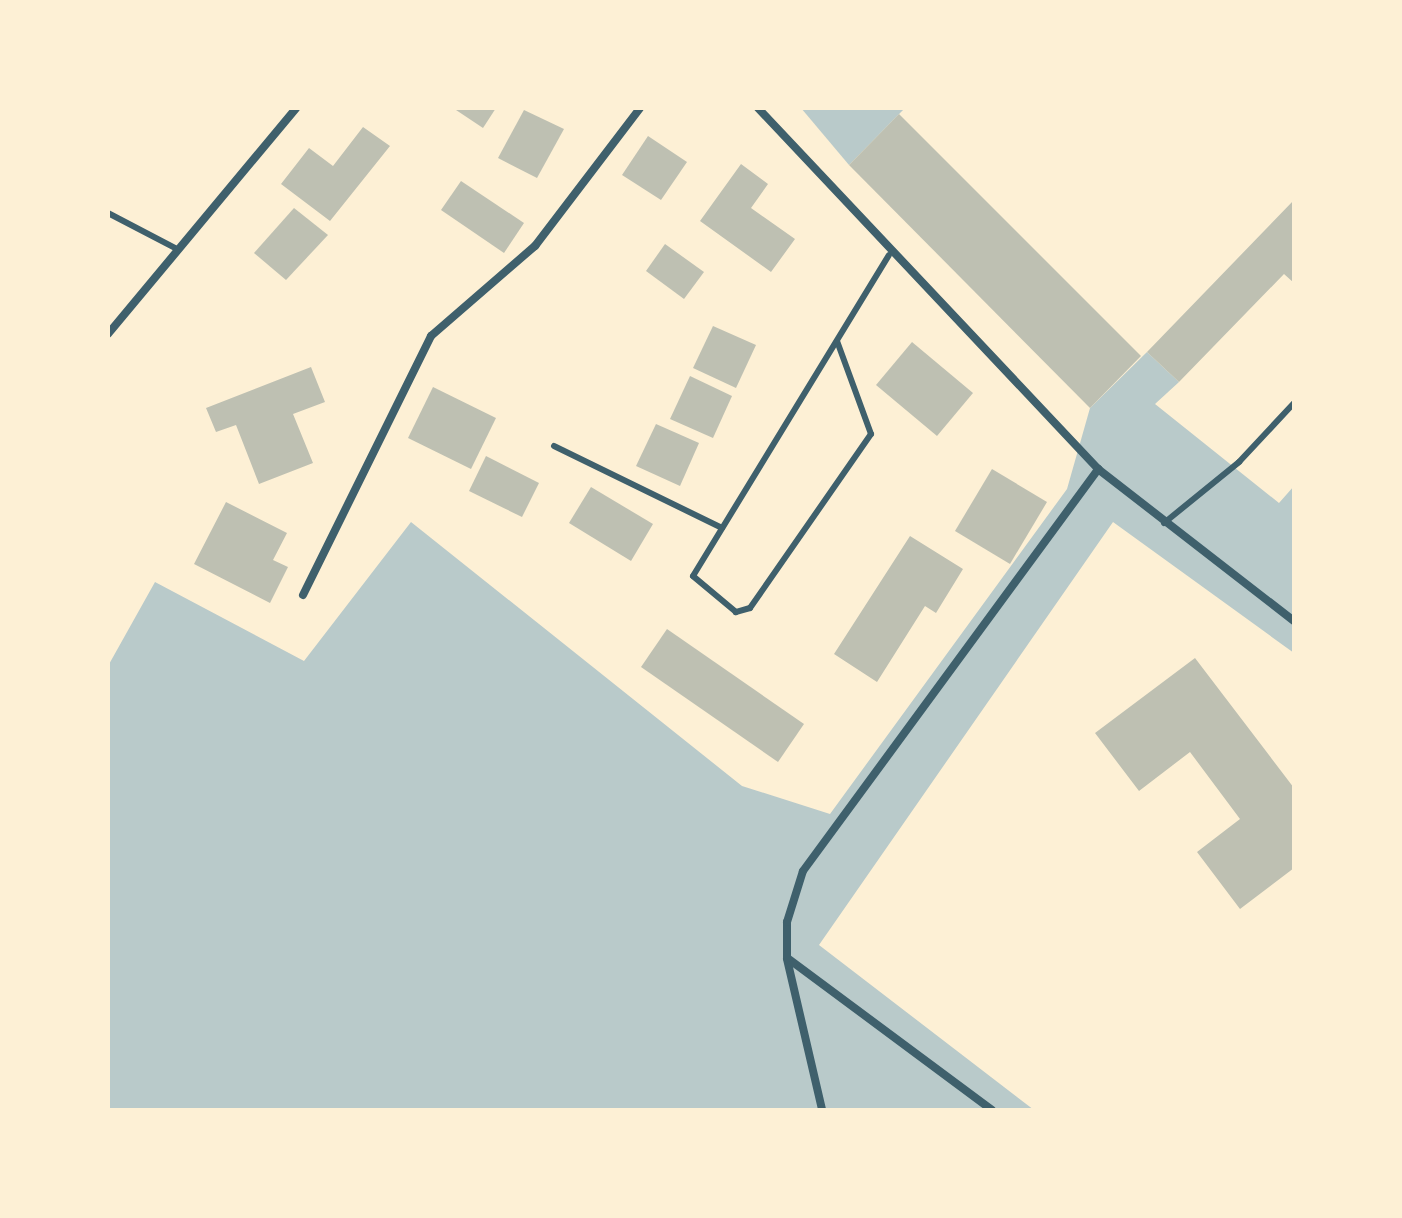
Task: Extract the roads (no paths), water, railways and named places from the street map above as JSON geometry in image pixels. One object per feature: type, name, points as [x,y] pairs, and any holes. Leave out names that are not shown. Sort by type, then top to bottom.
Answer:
[{"type":"street","points":[[108,334],[151,289],[175,248],[296,108]]},
{"type":"street","points":[[303,595],[431,336],[535,246],[640,108]]},
{"type":"street","points":[[758,108],[889,255],[1098,469],[1294,621]]},
{"type":"street","points":[[822,1110],[787,958],[787,922],[803,871],[1098,469]]},
{"type":"street","points":[[787,958],[992,1110]]},
{"type":"lane","points":[[108,213],[175,248]]},
{"type":"lane","points":[[837,341],[871,434],[744,614],[693,576],[889,255]]},
{"type":"lane","points":[[1164,523],[1239,462],[1294,403]]},
{"type":"lane","points":[[554,446],[722,528]]}]
